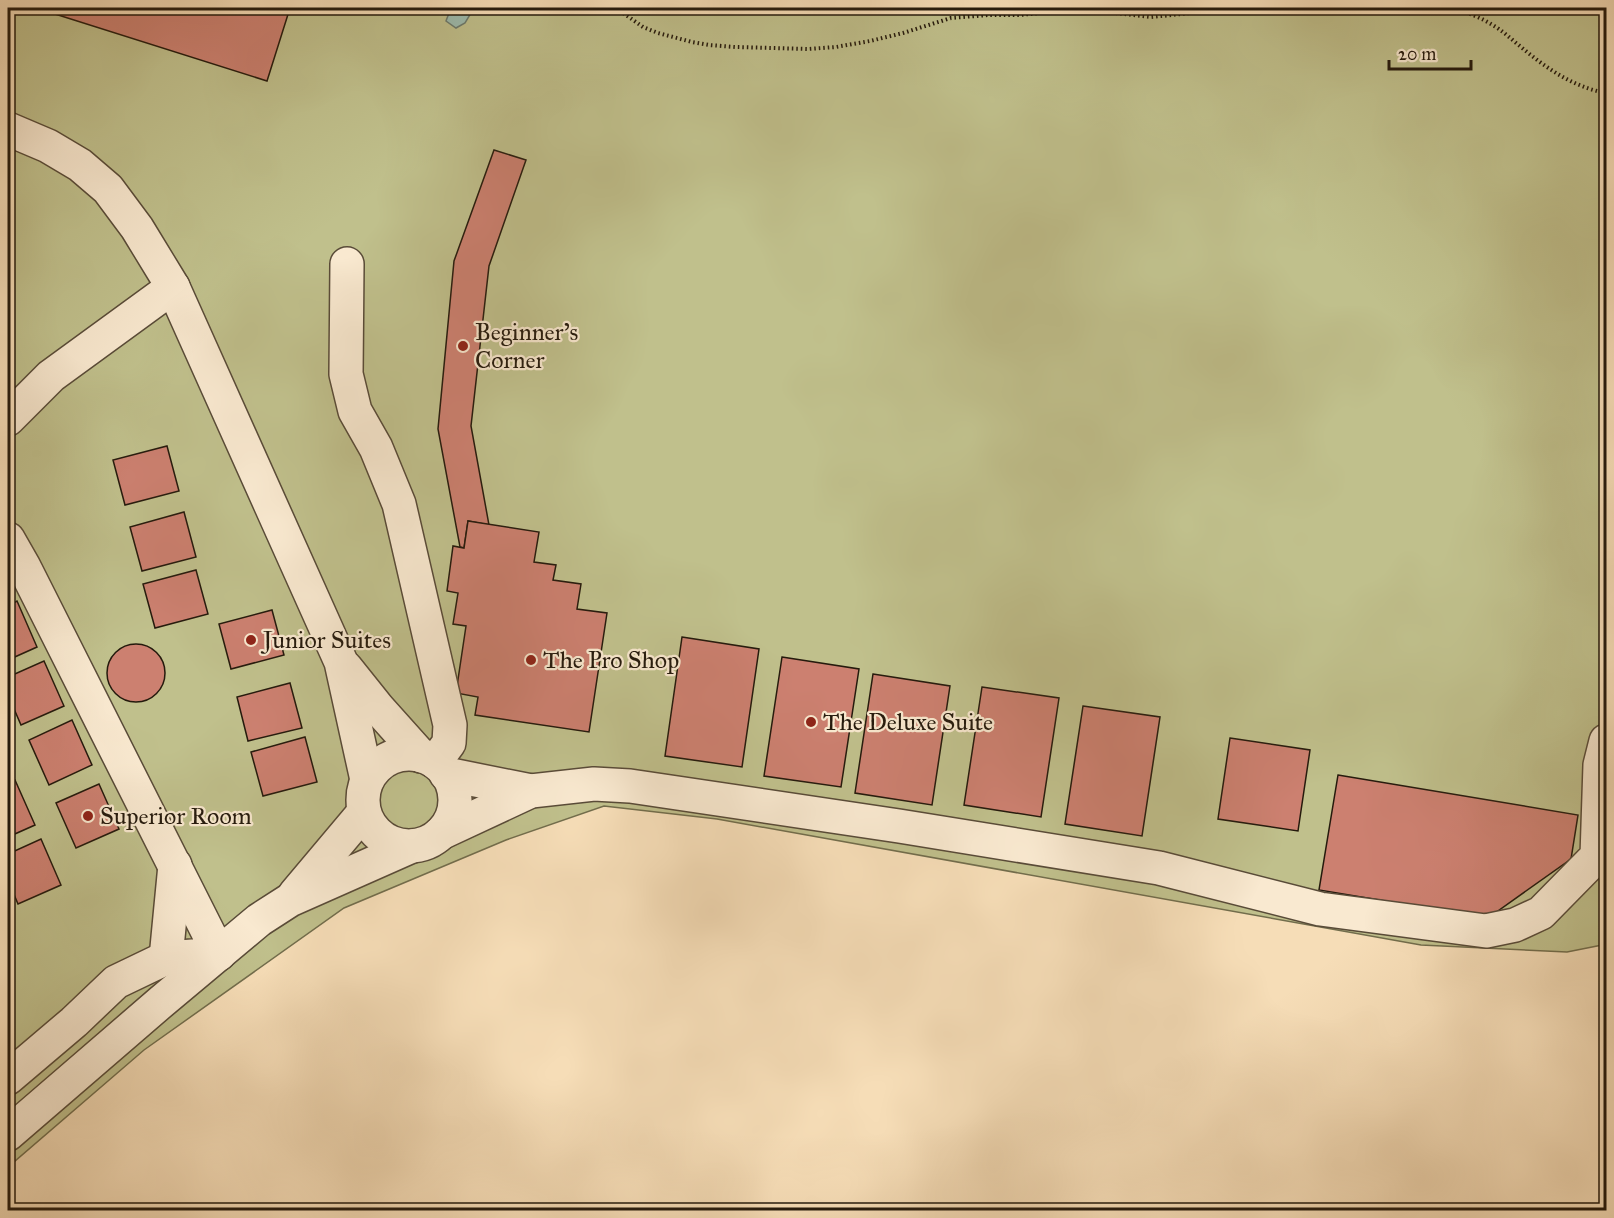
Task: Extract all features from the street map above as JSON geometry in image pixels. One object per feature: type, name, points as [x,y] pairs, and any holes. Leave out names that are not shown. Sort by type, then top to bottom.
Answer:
[{"type":"lane","points":[[8,129],[48,146],[80,165],[108,189],[137,228],[173,287],[341,662],[371,826],[382,838],[396,845],[426,840],[450,820],[454,805],[453,789],[434,764],[378,708],[341,662]]},
{"type":"lane","points":[[347,264],[346,374],[355,411],[376,448],[399,504],[450,725],[449,742],[434,764]]},
{"type":"lane","points":[[8,419],[51,376],[173,287]]},
{"type":"lane","points":[[8,539],[219,954]]},
{"type":"lane","points":[[8,1134],[259,920],[290,900],[531,791],[594,784],[642,787],[1159,868],[1320,909],[1485,931],[1515,925],[1541,913],[1597,856],[1600,765],[1606,741]]},
{"type":"lane","points":[[290,900],[313,875],[366,796],[376,767],[390,758],[405,754],[531,791]]},
{"type":"lane","points":[[166,958],[175,865]]},
{"type":"lane","points":[[8,1078],[74,1022],[116,981],[166,958],[219,954]]},
{"type":"path","points":[[616,8],[643,27],[692,42],[735,47],[789,48],[836,47],[870,41],[951,18],[1020,15],[1080,9],[1151,17],[1225,8]]},
{"type":"path","points":[[1448,8],[1480,17],[1494,25],[1540,63],[1559,75],[1587,89],[1606,93]]},
{"type":"green space","points":[[8,8],[1606,8],[1606,941],[1602,945],[1567,952],[1421,945],[717,819],[604,806],[506,840],[344,908],[144,1050],[8,1167]]},
{"type":"shaded area","points":[[448,8],[474,8],[465,23],[456,28],[446,21]]},
{"type":"building","points":[[36,8],[290,8],[267,81]]},
{"type":"building","name":"Beginner's Corner","points":[[494,150],[526,160],[489,266],[471,426],[489,525],[468,521],[464,548],[460,547],[438,429],[454,261]]},
{"type":"building","points":[[167,446],[179,491],[125,505],[113,460]]},
{"type":"building","points":[[184,512],[196,557],[142,571],[130,527]]},
{"type":"building","name":"The Pro Shop","points":[[468,521],[539,532],[534,562],[556,565],[553,580],[581,584],[577,609],[607,613],[589,732],[475,715],[478,697],[456,693],[466,626],[453,624],[458,593],[447,591],[453,546],[464,548]]},
{"type":"building","name":"Junior Suites","points":[[196,570],[208,614],[155,628],[143,584]]},
{"type":"building","points":[[17,601],[37,647],[8,660],[8,606]]},
{"type":"building","name":"Junior Suites","points":[[272,610],[284,655],[231,669],[219,624]]},
{"type":"building","name":"The Deluxe Suite","points":[[682,637],[759,649],[742,767],[665,756]]},
{"type":"building","points":[[130,644],[142,644],[157,652],[165,667],[165,679],[157,694],[142,702],[130,702],[115,694],[107,679],[107,667],[115,652]]},
{"type":"building","name":"The Deluxe Suite","points":[[782,657],[859,669],[841,787],[764,776]]},
{"type":"building","points":[[44,661],[64,706],[21,725],[8,695],[8,677]]},
{"type":"building","name":"The Deluxe Suite","points":[[873,674],[950,686],[932,805],[855,793]]},
{"type":"building","name":"Junior Suites","points":[[290,683],[302,728],[248,741],[237,697]]},
{"type":"building","name":"The Deluxe Suite","points":[[982,687],[1059,698],[1041,817],[964,805]]},
{"type":"building","points":[[1083,706],[1160,717],[1142,836],[1065,824]]},
{"type":"building","name":"Superior Room","points":[[72,720],[92,765],[49,785],[29,740]]},
{"type":"building","points":[[305,737],[317,782],[263,796],[251,752]]},
{"type":"building","points":[[1230,738],[1310,750],[1298,831],[1218,819]]},
{"type":"building","points":[[1338,775],[1578,815],[1571,859],[1488,918],[1319,890]]},
{"type":"building","name":"Superior Room","points":[[15,780],[35,825],[8,837],[8,783]]},
{"type":"building","name":"Superior Room","points":[[99,784],[119,829],[76,848],[56,803]]},
{"type":"building","name":"Superior Room","points":[[41,839],[61,885],[18,904],[8,880],[8,854]]},
{"type":"place","name":"Beginner's Corner","points":[[463,346]]},
{"type":"place","name":"Junior Suites","points":[[251,640]]},
{"type":"place","name":"The Pro Shop","points":[[531,660]]},
{"type":"place","name":"The Deluxe Suite","points":[[811,722]]},
{"type":"place","name":"Superior Room","points":[[88,816]]}]
